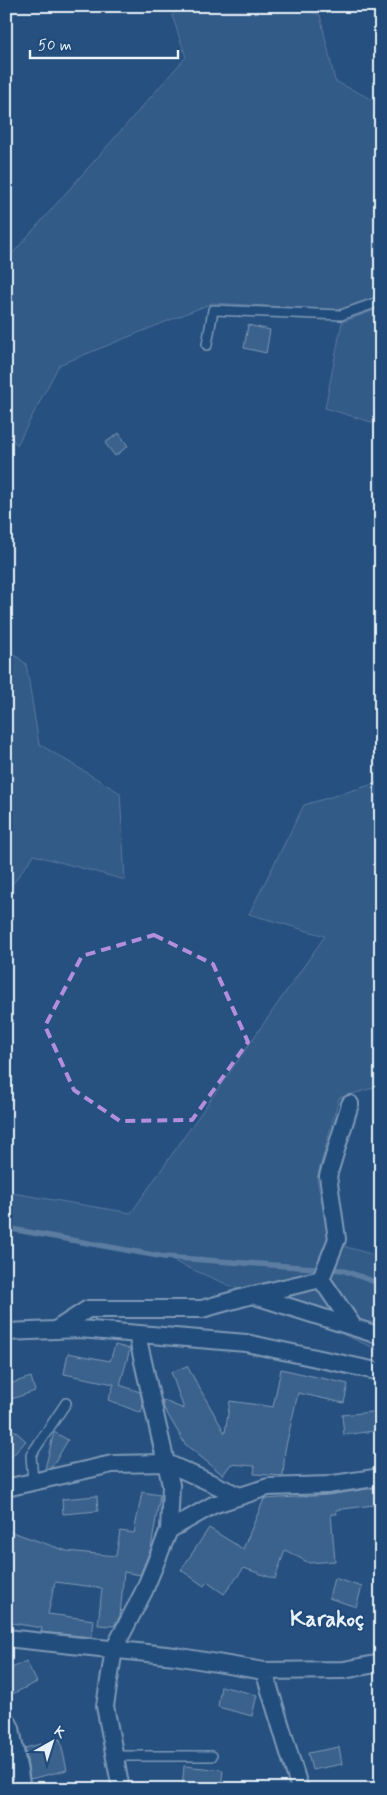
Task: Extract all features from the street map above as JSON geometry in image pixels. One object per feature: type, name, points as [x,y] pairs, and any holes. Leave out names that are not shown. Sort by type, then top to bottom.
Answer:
[{"type":"street","points":[[321,1279],[337,1240],[328,1176],[350,1104]]},
{"type":"street","points":[[57,1329],[88,1309],[202,1309],[321,1279]]},
{"type":"street","points":[[321,1279],[353,1326]]},
{"type":"street","points":[[252,1295],[381,1336]]},
{"type":"street","points":[[6,1332],[80,1328],[137,1335],[246,1343],[381,1372]]},
{"type":"street","points":[[121,1789],[105,1706],[114,1649],[144,1591],[169,1530],[171,1485],[137,1335]]},
{"type":"street","points":[[6,1488],[112,1464],[166,1463],[240,1496]]},
{"type":"street","points":[[169,1530],[212,1505],[268,1487],[327,1485],[381,1477]]},
{"type":"street","points":[[6,1638],[175,1656],[264,1671],[344,1670],[381,1663]]},
{"type":"street","points":[[264,1671],[300,1789]]},
{"type":"street","points":[[6,1719],[11,1728],[22,1789]]},
{"type":"lane","points":[[207,345],[213,310],[341,314],[381,302]]},
{"type":"lane","points":[[33,1481],[31,1455],[66,1403]]},
{"type":"lane","points":[[115,1756],[212,1756]]},
{"type":"highlighted area","points":[[154,935],[213,964],[248,1042],[192,1120],[120,1121],[74,1090],[45,1026],[82,956]]},
{"type":"shaded area","points":[[183,6],[290,6],[320,15],[335,81],[377,102],[381,6],[381,296],[341,310],[212,303],[59,365],[17,445],[6,430],[6,261],[186,57],[172,15]]},
{"type":"shaded area","points":[[381,308],[381,425],[325,408],[342,322]]},
{"type":"shaded area","points":[[6,648],[26,664],[39,744],[120,793],[125,880],[34,855],[6,893]]},
{"type":"shaded area","points":[[381,746],[381,1079],[373,1088],[339,1098],[317,1178],[329,1239],[314,1273],[242,1291],[164,1257],[6,1228],[6,1192],[131,1213],[325,936],[249,914],[304,805],[377,783]]},
{"type":"shaded area","points":[[343,1246],[381,1257],[381,1351],[252,1295],[321,1279]]},
{"type":"building","points":[[248,325],[270,330],[266,353],[244,348]]},
{"type":"building","points":[[119,433],[128,446],[115,456],[105,443]]},
{"type":"building","points":[[115,1345],[130,1349],[120,1385],[140,1392],[143,1407],[141,1413],[108,1400],[114,1384],[64,1374],[68,1353],[110,1361]]},
{"type":"building","points":[[187,1366],[225,1433],[230,1401],[273,1407],[281,1369],[348,1384],[344,1403],[298,1393],[285,1450],[283,1476],[254,1474],[255,1466],[231,1464],[223,1475],[185,1444],[164,1408],[162,1400],[184,1409],[171,1372]]},
{"type":"building","points":[[31,1377],[35,1391],[6,1401],[6,1385]]},
{"type":"building","points":[[381,1411],[381,1430],[344,1435],[342,1415]]},
{"type":"building","points":[[6,1423],[26,1441],[6,1463]]},
{"type":"building","points":[[54,1432],[68,1440],[52,1467],[45,1469]]},
{"type":"building","points":[[381,1487],[381,1504],[336,1510],[337,1514],[331,1514],[335,1561],[309,1563],[285,1550],[275,1579],[244,1568],[224,1594],[207,1582],[204,1586],[181,1570],[209,1528],[243,1549],[264,1499],[328,1495]]},
{"type":"building","points":[[142,1492],[160,1495],[151,1548],[140,1575],[124,1572],[120,1616],[114,1626],[98,1625],[102,1588],[55,1582],[48,1614],[94,1620],[92,1637],[41,1632],[42,1628],[6,1622],[6,1530],[67,1551],[116,1556],[120,1531],[134,1533]]},
{"type":"building","points":[[97,1496],[98,1511],[63,1514],[62,1499]]},
{"type":"building","points":[[334,1578],[362,1587],[356,1607],[329,1598]]},
{"type":"building","points":[[26,1661],[37,1682],[6,1697],[6,1671]]},
{"type":"building","points":[[221,1686],[257,1695],[252,1716],[218,1707]]},
{"type":"building","points":[[60,1739],[67,1770],[30,1779],[25,1748]]},
{"type":"building","points":[[339,1747],[342,1764],[312,1770],[308,1753]]},
{"type":"building","points":[[184,1766],[223,1770],[221,1789],[182,1789]]},
{"type":"waterway","points":[[6,1228],[164,1257],[342,1270],[381,1284]]},
{"type":"district","name":"Karakoç","points":[[327,1620]]}]
